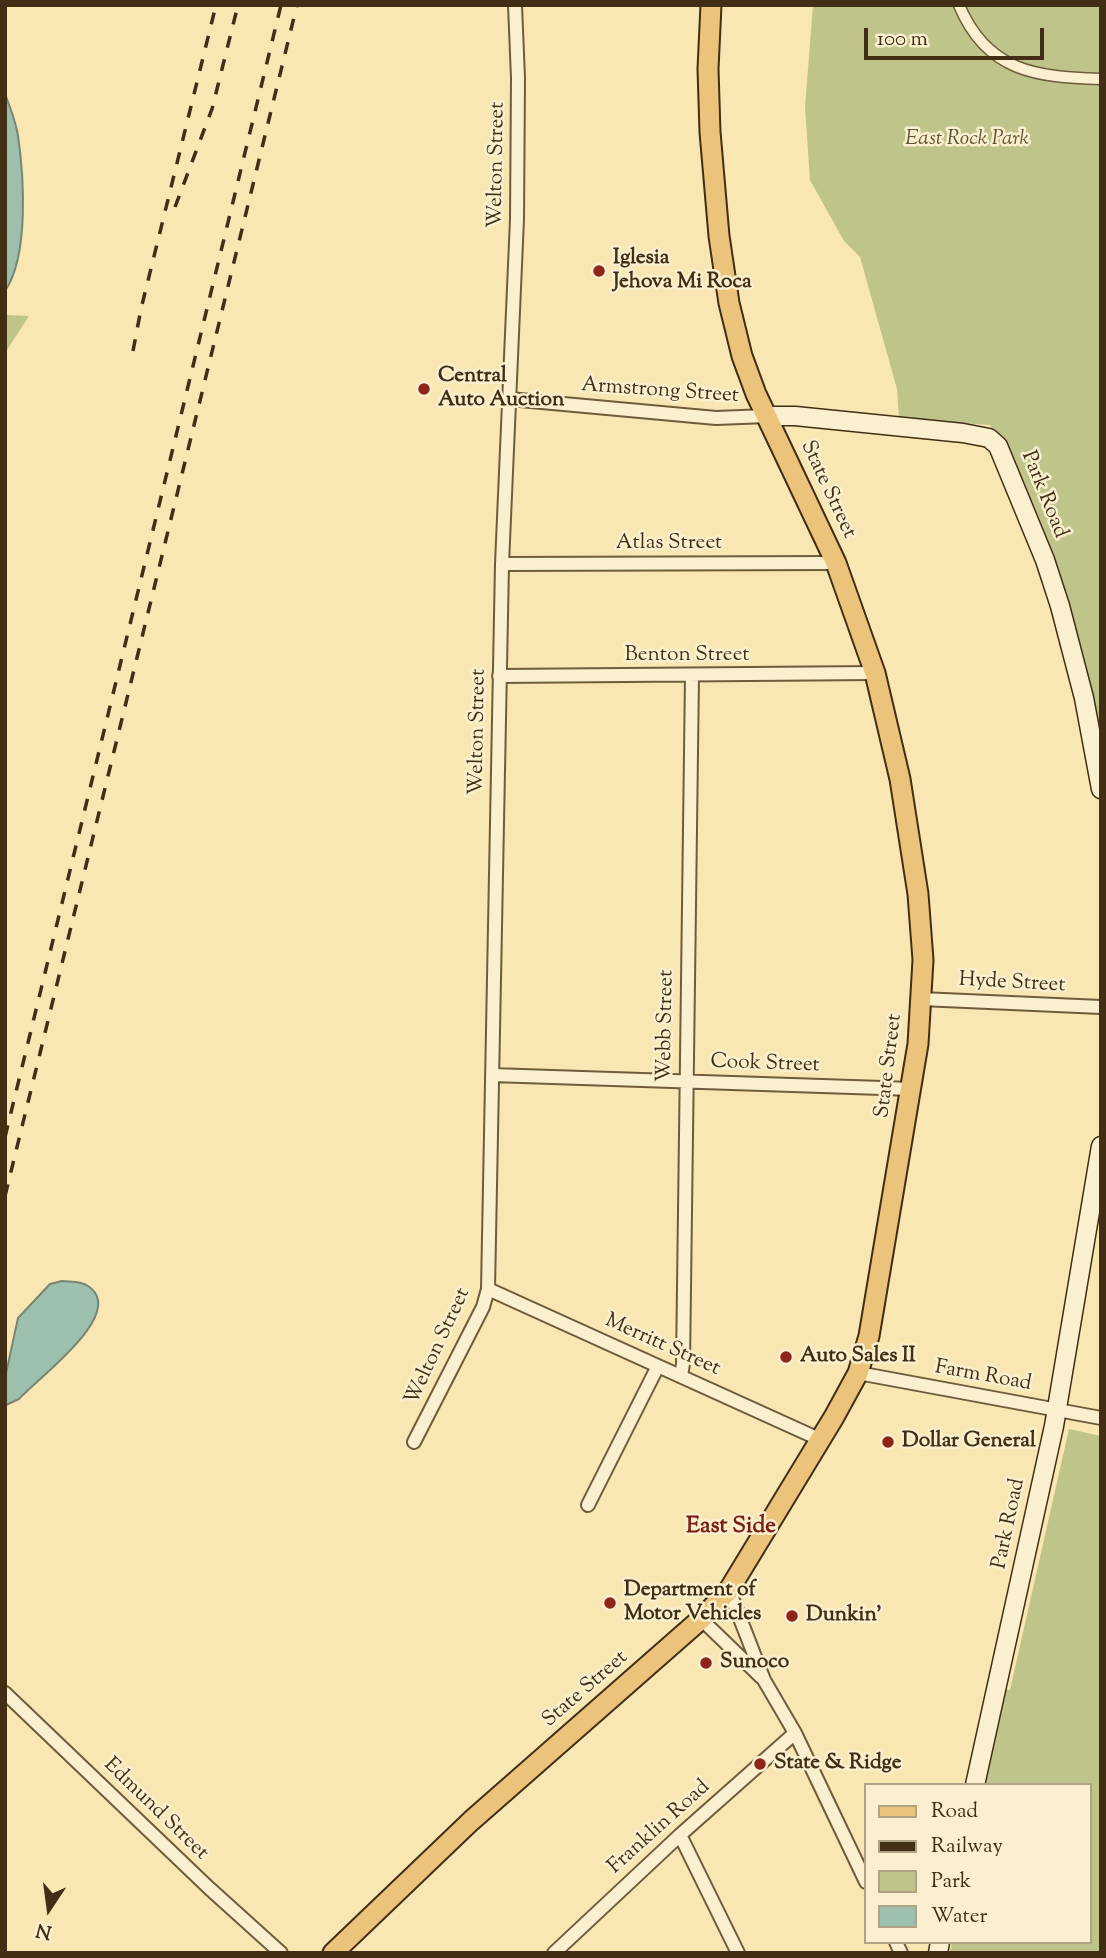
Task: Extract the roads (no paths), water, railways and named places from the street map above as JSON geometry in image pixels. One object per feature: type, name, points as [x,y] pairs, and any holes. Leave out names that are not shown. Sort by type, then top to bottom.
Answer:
[{"type":"main road","name":"State Street","points":[[333,1953],[471,1821],[701,1619],[729,1590],[834,1417],[858,1373],[869,1336],[912,1089],[921,999],[923,960],[914,867],[892,743],[875,673],[836,564],[756,394],[743,356],[725,280],[713,177],[709,112],[711,5]]},
{"type":"main road","name":"Park Road","points":[[767,416],[804,417],[952,432],[989,438],[998,446],[1045,561],[1060,606],[1084,698],[1101,789]]},
{"type":"main road","name":"Park Road","points":[[975,1783],[1057,1409],[1101,1146]]},
{"type":"street","name":"Welton Street","points":[[414,1442],[483,1307],[488,1289],[502,564],[517,219],[518,78],[515,5]]},
{"type":"street","points":[[959,5],[972,32],[982,44],[1016,68],[1047,76],[1101,79]]},
{"type":"street","name":"Armstrong Street","points":[[509,399],[716,418],[767,416]]},
{"type":"street","name":"Atlas Street","points":[[502,564],[836,564]]},
{"type":"street","name":"Benton Street","points":[[499,676],[875,673]]},
{"type":"street","name":"Webb Street","points":[[681,1376],[692,676]]},
{"type":"street","name":"Hyde Street","points":[[921,999],[1101,1007]]},
{"type":"street","name":"Cook Street","points":[[492,1075],[912,1089]]},
{"type":"street","name":"Merritt Street","points":[[488,1289],[819,1439]]},
{"type":"street","points":[[588,1505],[658,1366]]},
{"type":"street","name":"Farm Road","points":[[858,1373],[1101,1418]]},
{"type":"street","points":[[729,1590],[764,1680],[795,1734],[864,1878]]},
{"type":"street","points":[[701,1619],[764,1680]]},
{"type":"street","name":"Edmund Street","points":[[5,1693],[281,1953]]},
{"type":"street","name":"Franklin Road","points":[[554,1953],[680,1835],[795,1734]]},
{"type":"street","points":[[680,1835],[738,1953]]},
{"type":"water","points":[[5,94],[17,131],[23,216],[18,258],[5,291]]},
{"type":"water","points":[[62,1281],[79,1282],[88,1286],[97,1298],[97,1312],[75,1346],[19,1399],[6,1405],[5,1378],[18,1318],[50,1284]]},
{"type":"railway","points":[[133,351],[216,5]]},
{"type":"railway","points":[[175,207],[212,109],[238,5]]},
{"type":"railway","points":[[5,1137],[281,5]]},
{"type":"railway","points":[[5,1196],[297,5]]},
{"type":"place","name":"Iglesia Jehova Mi Roca","points":[[599,271]]},
{"type":"place","name":"Central Auto Auction","points":[[424,389]]},
{"type":"place","name":"Auto Sales II","points":[[786,1357]]},
{"type":"place","name":"Dollar General","points":[[888,1442]]},
{"type":"place","name":"Department of Motor Vehicles","points":[[610,1603]]},
{"type":"place","name":"Dunkin'","points":[[792,1616]]},
{"type":"place","name":"Sunoco","points":[[706,1663]]},
{"type":"place","name":"State & Ridge","points":[[760,1764]]},
{"type":"district","name":"East Side","points":[[731,1528]]},
{"type":"park label","name":"East Rock Park","points":[[967,140]]}]
